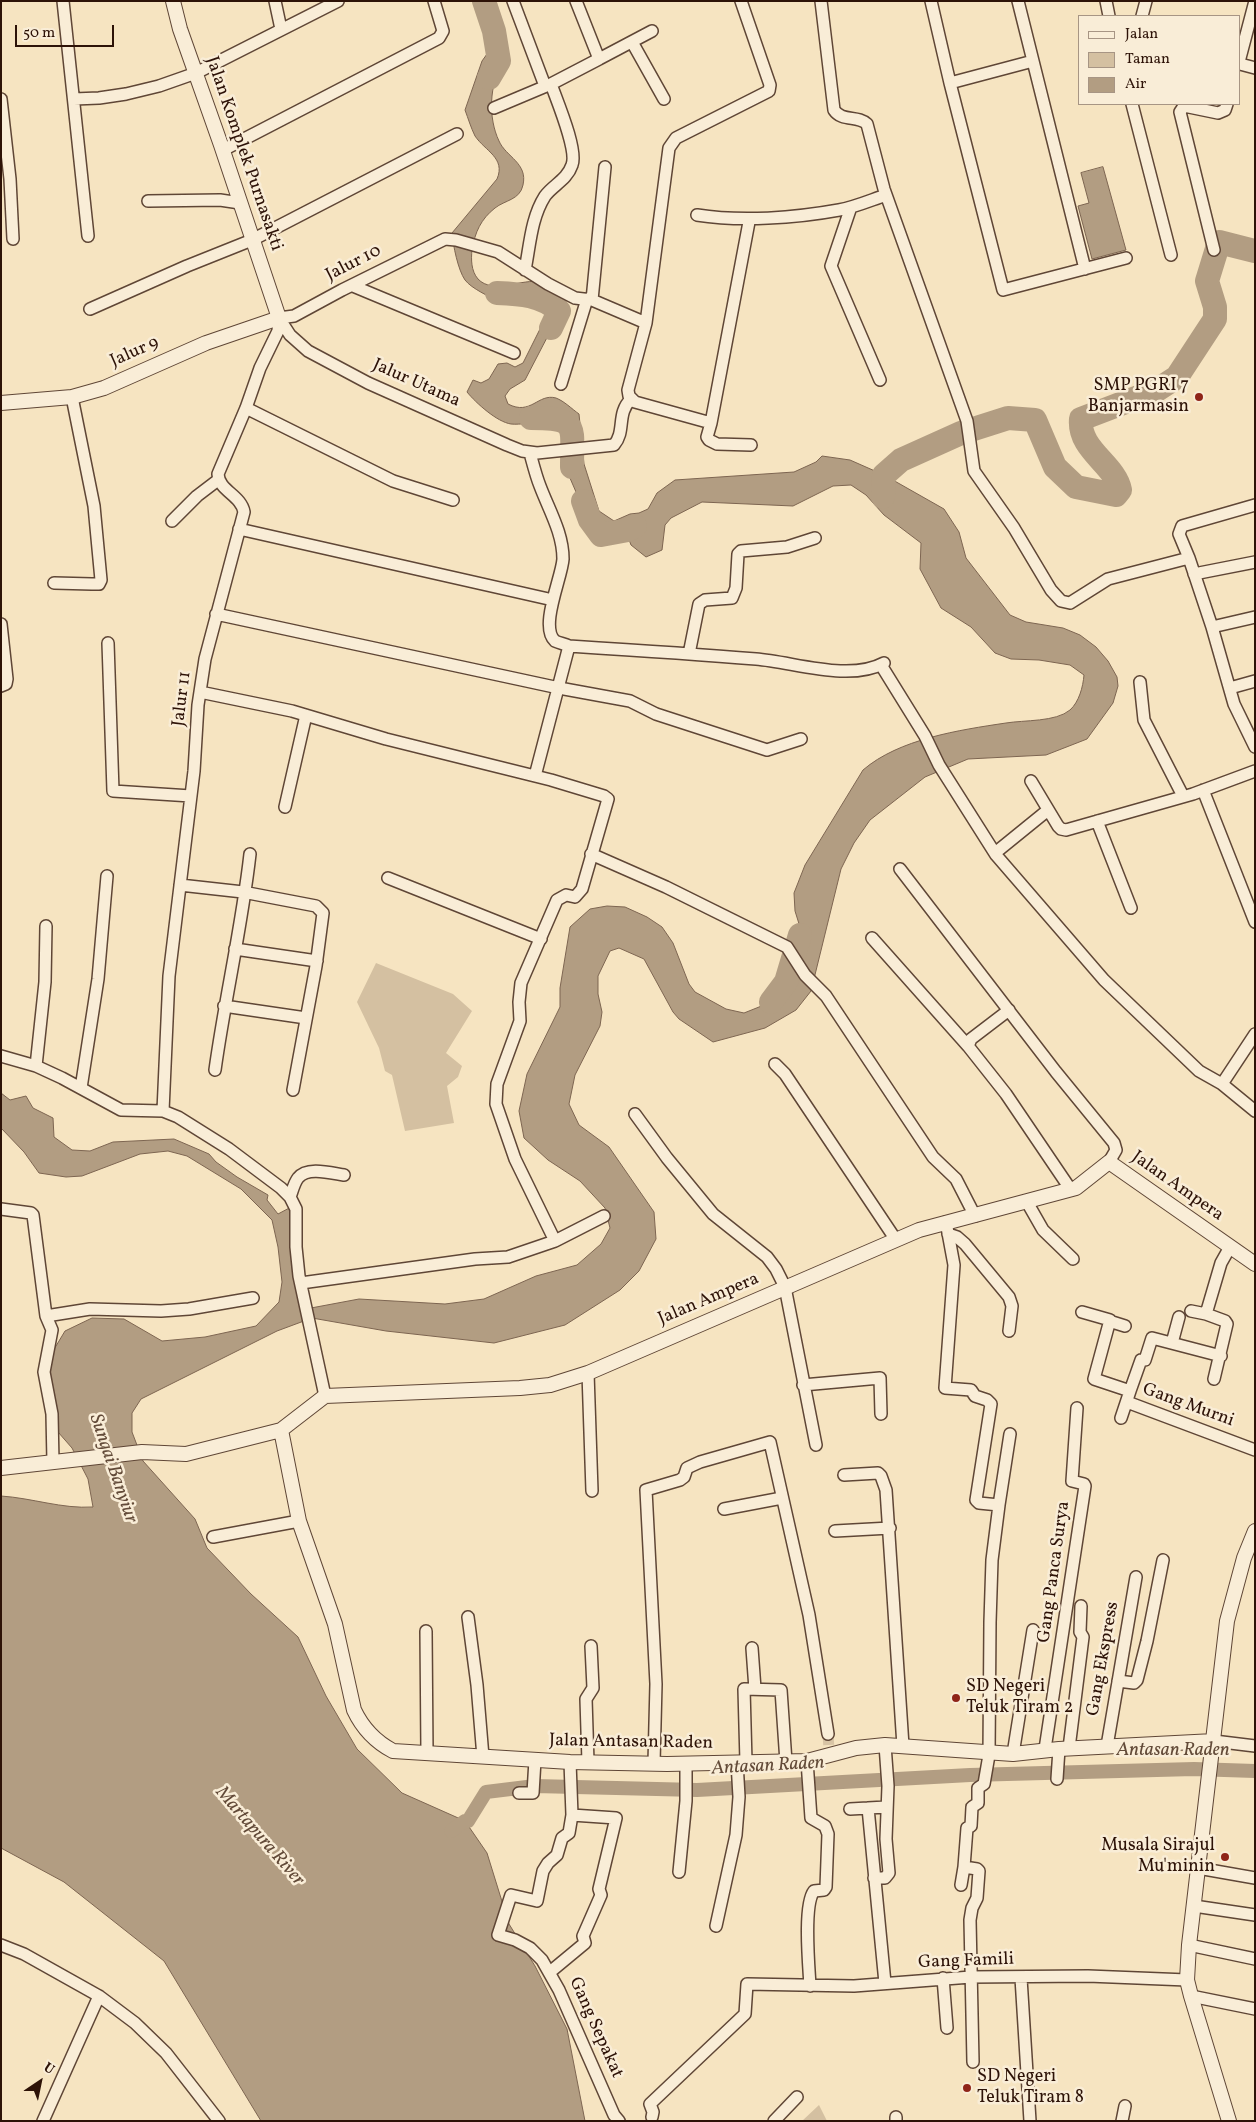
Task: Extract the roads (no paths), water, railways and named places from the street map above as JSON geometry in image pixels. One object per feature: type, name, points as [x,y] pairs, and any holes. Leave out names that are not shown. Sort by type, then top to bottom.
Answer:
[{"type":"street","points":[[62,1],[88,236]]},
{"type":"street","name":"Jalan Komplek Purnasakti","points":[[173,1],[279,318]]},
{"type":"street","points":[[275,1],[281,28]]},
{"type":"street","points":[[74,99],[126,94],[159,86],[196,73],[281,28],[338,1]]},
{"type":"street","points":[[223,150],[439,38],[442,31],[434,1]]},
{"type":"street","points":[[513,1],[570,139],[573,164],[564,179],[546,194],[536,213],[526,270],[576,298],[590,299],[646,323]]},
{"type":"street","points":[[576,1],[599,59]]},
{"type":"street","points":[[711,423],[641,404],[631,399],[628,390],[646,323],[669,148],[676,138],[769,91],[770,85],[741,1]]},
{"type":"street","points":[[822,1],[834,110],[842,117],[863,120],[867,124],[886,195],[967,421],[974,470],[1014,528],[1051,590],[1061,601],[1070,603],[1108,579],[1189,558]]},
{"type":"street","points":[[931,1],[1003,290],[1126,258]]},
{"type":"street","points":[[1018,1],[1085,269]]},
{"type":"street","points":[[1106,1],[1110,15]]},
{"type":"street","points":[[1142,15],[1146,1]]},
{"type":"street","points":[[1241,54],[1255,1]]},
{"type":"street","points":[[494,108],[548,85],[652,31]]},
{"type":"street","points":[[632,42],[664,99]]},
{"type":"street","points":[[950,83],[1033,61]]},
{"type":"street","points":[[1241,64],[1255,68]]},
{"type":"street","points":[[1,99],[10,180],[13,239]]},
{"type":"street","points":[[1132,105],[1171,255]]},
{"type":"street","points":[[1214,250],[1180,112],[1184,106],[1218,113],[1224,110],[1226,105]]},
{"type":"street","points":[[90,309],[187,266],[252,240],[457,134]]},
{"type":"street","points":[[561,384],[590,299],[606,167]]},
{"type":"street","points":[[697,215],[726,219],[790,216],[840,210],[886,195]]},
{"type":"street","points":[[148,201],[220,200],[240,203]]},
{"type":"street","points":[[850,207],[831,266],[880,380]]},
{"type":"street","points":[[749,222],[707,437],[717,444],[751,445]]},
{"type":"street","name":"Jalur 10","points":[[279,318],[294,316],[445,239],[472,244],[498,252],[526,270]]},
{"type":"street","points":[[353,286],[514,353]]},
{"type":"street","points":[[172,521],[197,496],[218,480],[220,467],[246,408],[260,368],[278,331],[279,318]]},
{"type":"street","name":"Jalur 9","points":[[1,403],[72,397],[104,388],[206,343],[279,318]]},
{"type":"street","name":"Jalur Utama","points":[[279,318],[290,335],[308,351],[368,383],[507,445],[530,453],[614,445],[620,434],[622,412],[631,399]]},
{"type":"street","points":[[54,583],[98,584],[101,580],[94,506],[72,397]]},
{"type":"street","points":[[246,408],[393,481],[453,500]]},
{"type":"street","points":[[530,453],[539,484],[558,529],[562,550],[562,569],[553,600],[550,631],[556,642],[569,646],[783,662],[828,670],[864,670],[882,664],[925,736],[939,765],[995,853],[1104,980],[1199,1071],[1222,1084],[1255,1112]]},
{"type":"street","name":"Jalur 11","points":[[163,1111],[169,976],[191,796],[200,692],[205,659],[216,614],[244,512],[243,506],[218,480]]},
{"type":"street","points":[[1255,505],[1182,526],[1179,534],[1212,627],[1234,704],[1255,747]]},
{"type":"street","points":[[239,529],[553,600]]},
{"type":"street","points":[[689,654],[699,604],[705,600],[728,599],[735,594],[738,554],[741,551],[787,547],[815,538]]},
{"type":"street","points":[[1194,574],[1255,562]]},
{"type":"street","points":[[216,614],[558,688],[630,701],[656,714],[766,750],[801,739]]},
{"type":"street","points":[[1212,627],[1255,617]]},
{"type":"street","points":[[1,624],[7,679],[6,684],[2,686]]},
{"type":"street","points":[[108,643],[114,791],[191,796]]},
{"type":"street","points":[[535,776],[569,646]]},
{"type":"street","points":[[1230,688],[1255,681]]},
{"type":"street","points":[[1140,682],[1144,720],[1183,796]]},
{"type":"street","points":[[200,692],[306,715],[386,739],[535,776],[604,796],[608,799],[578,895],[575,897],[562,896],[558,900],[521,983],[520,1020],[497,1084],[496,1104],[514,1159],[555,1241]]},
{"type":"street","points":[[284,807],[306,715]]},
{"type":"street","points":[[1031,781],[1061,829],[1072,828],[1183,796],[1255,771]]},
{"type":"street","points":[[1203,790],[1255,922]]},
{"type":"street","points":[[995,853],[1048,810]]},
{"type":"street","points":[[1097,821],[1131,908]]},
{"type":"street","points":[[215,1070],[224,1006],[246,893],[250,854]]},
{"type":"street","points":[[591,854],[666,887],[787,947],[805,975],[826,996],[933,1157],[956,1179],[975,1216]]},
{"type":"street","points":[[900,869],[1114,1143],[1116,1150],[1109,1162]]},
{"type":"street","points":[[81,1088],[98,978],[107,876]]},
{"type":"street","points":[[388,878],[541,939]]},
{"type":"street","points":[[180,885],[246,893],[316,906],[320,909],[324,917],[293,1090]]},
{"type":"street","points":[[36,1066],[45,982],[46,926]]},
{"type":"street","points":[[872,938],[968,1046],[1006,1094],[1071,1190]]},
{"type":"street","points":[[235,949],[317,961]]},
{"type":"street","points":[[224,1006],[306,1018]]},
{"type":"street","points":[[968,1046],[971,1040],[1009,1010]]},
{"type":"street","points":[[1222,1084],[1255,1034]]},
{"type":"street","points":[[1,1056],[36,1066],[120,1110],[163,1111],[178,1117],[228,1149],[282,1188],[290,1197],[296,1209],[296,1247],[302,1289],[325,1396],[281,1430],[186,1454],[142,1452],[1,1468]]},
{"type":"street","points":[[775,1064],[785,1074],[819,1123],[896,1240]]},
{"type":"street","points":[[635,1114],[667,1158],[713,1214],[767,1257],[776,1269],[785,1287],[816,1444]]},
{"type":"street","name":"Jalan Ampera","points":[[325,1396],[536,1387],[588,1373],[896,1240],[947,1228],[975,1216],[1071,1190],[1109,1162],[1255,1264]]},
{"type":"street","points":[[290,1197],[298,1178],[305,1173],[318,1171],[344,1175]]},
{"type":"street","points":[[1027,1202],[1043,1230],[1073,1259]]},
{"type":"street","points":[[1,1209],[33,1215],[46,1316],[52,1330],[44,1372],[52,1414],[53,1462]]},
{"type":"street","points":[[302,1289],[476,1259],[523,1254],[555,1241],[604,1216]]},
{"type":"street","points":[[947,1228],[965,1244],[1009,1297],[1012,1306],[1009,1331]]},
{"type":"street","points":[[947,1228],[954,1265],[945,1388],[971,1390],[977,1397],[987,1400],[991,1404],[976,1500],[979,1503],[999,1505]]},
{"type":"street","points":[[1206,1314],[1221,1263],[1230,1247]]},
{"type":"street","points":[[46,1316],[90,1308],[161,1311],[189,1309],[253,1298]]},
{"type":"street","points":[[1191,1311],[1206,1314],[1227,1322],[1221,1356],[1214,1379]]},
{"type":"street","points":[[1082,1312],[1125,1326]]},
{"type":"street","points":[[1172,1343],[1179,1317]]},
{"type":"street","name":"Gang Murni","points":[[1110,1321],[1094,1379],[1255,1450]]},
{"type":"street","points":[[1122,1418],[1141,1360],[1146,1360],[1152,1338],[1221,1356]]},
{"type":"street","points":[[588,1373],[592,1491]]},
{"type":"street","points":[[803,1385],[880,1378],[881,1414]]},
{"type":"street","name":"Gang Panca Surya","points":[[1058,1750],[1085,1486],[1084,1484],[1072,1481],[1078,1408]]},
{"type":"street","name":"Jalan Antasan Raden","points":[[281,1430],[298,1521],[335,1624],[354,1710],[359,1721],[373,1736],[393,1751],[570,1764],[588,1762],[686,1765],[807,1762],[829,1752],[903,1746],[1013,1754],[1107,1746],[1214,1741]]},
{"type":"street","points":[[961,1885],[967,1828],[971,1826],[972,1807],[978,1803],[978,1788],[983,1785],[985,1780],[989,1753],[990,1593],[999,1505],[1010,1434]]},
{"type":"street","points":[[654,1763],[656,1684],[646,1490],[680,1480],[684,1477],[688,1468],[700,1462],[770,1442],[808,1615],[828,1734]]},
{"type":"street","points":[[844,1475],[880,1474],[886,1490],[903,1746]]},
{"type":"street","points":[[724,1509],[782,1498]]},
{"type":"street","points":[[213,1537],[298,1521]]},
{"type":"street","points":[[835,1531],[890,1528]]},
{"type":"street","points":[[1229,2121],[1190,1996],[1187,1980],[1189,1946],[1210,1780],[1227,1621],[1244,1558],[1255,1531]]},
{"type":"street","points":[[1118,1681],[1134,1683],[1137,1680],[1147,1641],[1163,1560]]},
{"type":"street","name":"Gang Ekspress","points":[[1107,1746],[1136,1577]]},
{"type":"street","points":[[1057,1777],[1058,1750],[1083,1637],[1080,1632],[1081,1606]]},
{"type":"street","points":[[468,1617],[477,1685],[483,1757]]},
{"type":"street","points":[[1013,1754],[1033,1630]]},
{"type":"street","points":[[426,1631],[427,1753]]},
{"type":"street","points":[[588,1762],[586,1699],[593,1686],[591,1646]]},
{"type":"street","points":[[752,1648],[755,1689]]},
{"type":"street","points":[[716,1926],[736,1835],[744,1689],[782,1690],[786,1762]]},
{"type":"street","points":[[1214,1741],[1255,1746]]},
{"type":"street","points":[[874,1878],[889,1876],[886,1807],[888,1786],[885,1747]]},
{"type":"street","points":[[520,1793],[533,1793],[535,1761]]},
{"type":"street","points":[[807,1762],[812,1818],[825,1826],[828,1834],[826,1887],[824,1890],[812,1893],[810,1900],[808,1942],[810,1986]]},
{"type":"street","points":[[550,1972],[585,1943],[583,1936],[601,1895],[599,1889],[616,1818],[572,1813],[570,1764]]},
{"type":"street","points":[[679,1872],[686,1801],[686,1765]]},
{"type":"street","points":[[850,1809],[886,1807]]},
{"type":"street","points":[[868,1808],[884,1983]]},
{"type":"street","name":"Gang Sepakat","points":[[572,1813],[569,1833],[562,1838],[558,1855],[548,1863],[544,1871],[537,1901],[511,1895],[498,1936],[515,1940],[535,1951],[550,1972],[614,2115],[619,2121]]},
{"type":"street","points":[[964,1867],[979,1871],[977,1898],[972,1908],[970,1920],[973,2062]]},
{"type":"street","points":[[1198,1868],[1255,1878]]},
{"type":"street","points":[[1194,1906],[1255,1915]]},
{"type":"street","points":[[1,1945],[24,1954],[99,1996],[135,2023],[166,2053],[220,2121]]},
{"type":"street","points":[[1189,1946],[1255,1958]]},
{"type":"street","name":"Gang Famili","points":[[650,2119],[654,2112],[650,2104],[744,2014],[747,1984],[854,1986],[970,1977],[1088,1976],[1187,1980]]},
{"type":"street","points":[[943,1978],[947,2028]]},
{"type":"street","points":[[1021,1978],[1030,2121]]},
{"type":"street","points":[[43,2121],[99,1996]]},
{"type":"street","points":[[1190,1996],[1255,2009]]},
{"type":"street","points":[[774,2121],[797,2097]]},
{"type":"street","points":[[1122,2121],[1125,2106]]},
{"type":"water","points":[[499,46],[503,63],[498,71],[493,91],[493,122],[495,132],[502,147],[516,161],[524,177],[519,194],[499,205],[482,221],[473,243],[473,269],[478,279],[484,284],[500,286],[533,281],[541,282],[564,296],[566,301],[525,380],[510,389],[505,396],[508,404],[516,407],[529,406],[550,397],[556,398],[579,414],[584,464],[599,511],[614,521],[630,514],[639,513],[648,509],[657,493],[675,480],[794,472],[816,462],[822,456],[850,460],[884,475],[944,509],[959,532],[966,558],[1010,615],[1026,622],[1063,628],[1080,635],[1096,647],[1108,661],[1117,677],[1118,686],[1113,703],[1087,739],[1046,755],[968,759],[925,777],[870,820],[854,843],[841,869],[811,991],[796,1010],[765,1028],[713,1042],[679,1019],[673,1012],[644,959],[619,948],[610,951],[598,976],[598,994],[602,1012],[600,1026],[575,1075],[569,1104],[579,1125],[609,1147],[654,1212],[656,1239],[639,1271],[620,1290],[565,1325],[494,1343],[386,1331],[312,1318],[277,1331],[141,1399],[132,1413],[132,1432],[143,1461],[195,1519],[207,1548],[251,1594],[298,1637],[326,1696],[357,1749],[402,1793],[465,1821],[487,1853],[509,1924],[535,1966],[567,2029],[585,2121],[261,2121],[164,1961],[64,1882],[1,1848],[1,1496],[58,1505],[93,1507],[88,1479],[72,1448],[58,1432],[49,1375],[50,1356],[65,1331],[92,1318],[124,1319],[162,1341],[205,1337],[256,1326],[279,1302],[282,1282],[278,1247],[272,1220],[241,1189],[187,1156],[168,1151],[140,1154],[82,1176],[66,1177],[39,1173],[24,1152],[1,1128],[1,1093],[10,1100],[26,1096],[33,1108],[53,1118],[54,1137],[72,1150],[90,1151],[113,1142],[174,1139],[209,1154],[216,1162],[237,1177],[268,1195],[267,1200],[278,1214],[293,1206],[299,1301],[311,1308],[359,1299],[445,1304],[484,1299],[536,1276],[577,1265],[601,1244],[610,1228],[605,1208],[580,1181],[548,1160],[524,1138],[519,1111],[527,1074],[560,1007],[560,988],[570,927],[590,909],[607,906],[625,907],[647,917],[662,927],[673,943],[689,984],[695,992],[726,1009],[744,1013],[769,1003],[781,989],[794,966],[800,927],[795,911],[794,893],[805,865],[863,770],[878,759],[912,743],[950,733],[1013,722],[1048,719],[1064,714],[1076,703],[1084,675],[1070,665],[1039,660],[1011,659],[995,653],[971,627],[941,608],[920,569],[921,543],[884,515],[866,495],[851,485],[833,486],[793,506],[702,502],[671,518],[665,525],[662,550],[646,557],[631,545],[628,537],[602,534],[589,522],[560,455],[561,447],[573,434],[572,425],[558,420],[519,424],[505,423],[487,411],[467,392],[473,380],[481,383],[489,379],[498,364],[507,363],[515,367],[523,363],[550,309],[549,301],[537,295],[519,296],[499,302],[476,289],[462,276],[455,251],[452,233],[497,179],[499,172],[497,160],[475,136],[465,110],[482,61],[487,54]]},
{"type":"water","points":[[1103,167],[1126,250],[1092,259],[1078,206],[1089,203],[1081,173]]},
{"type":"waterway","points":[[484,1],[494,31],[499,61],[489,78]]},
{"type":"waterway","points":[[883,497],[884,475],[901,460],[961,433],[1008,418],[1035,420],[1055,467],[1076,487],[1116,495],[1120,490],[1117,481],[1085,440],[1081,419],[1157,390],[1177,377],[1215,319],[1215,307],[1207,281],[1219,242],[1255,251]]},
{"type":"waterway","points":[[497,293],[530,296],[552,306],[559,311],[551,328]]},
{"type":"waterway","points":[[531,418],[558,420],[565,422],[570,427],[572,433],[572,467]]},
{"type":"waterway","points":[[583,501],[590,520],[601,535],[628,530],[635,526]]},
{"type":"waterway","points":[[771,1002],[786,982],[800,935]]},
{"type":"waterway","name":"Antasan Raden","points":[[451,1831],[465,1821],[468,1821],[486,1792],[535,1786],[697,1790],[970,1775],[1194,1769],[1255,1771]]},
{"type":"tunnel","points":[[828,1734],[829,1750]]},
{"type":"place","name":"SMP PGRI 7 Banjarmasin","points":[[1199,397]]},
{"type":"place","name":"SD Negeri Teluk Tiram 2","points":[[956,1698]]},
{"type":"place","name":"Musala Sirajul Mu'minin","points":[[1225,1857]]},
{"type":"place","name":"SD Negeri Teluk Tiram 8","points":[[967,2088]]},
{"type":"water label","name":"Sungai Banyiur","points":[[112,1469]]},
{"type":"water label","name":"Martapura River","points":[[259,1837]]}]
